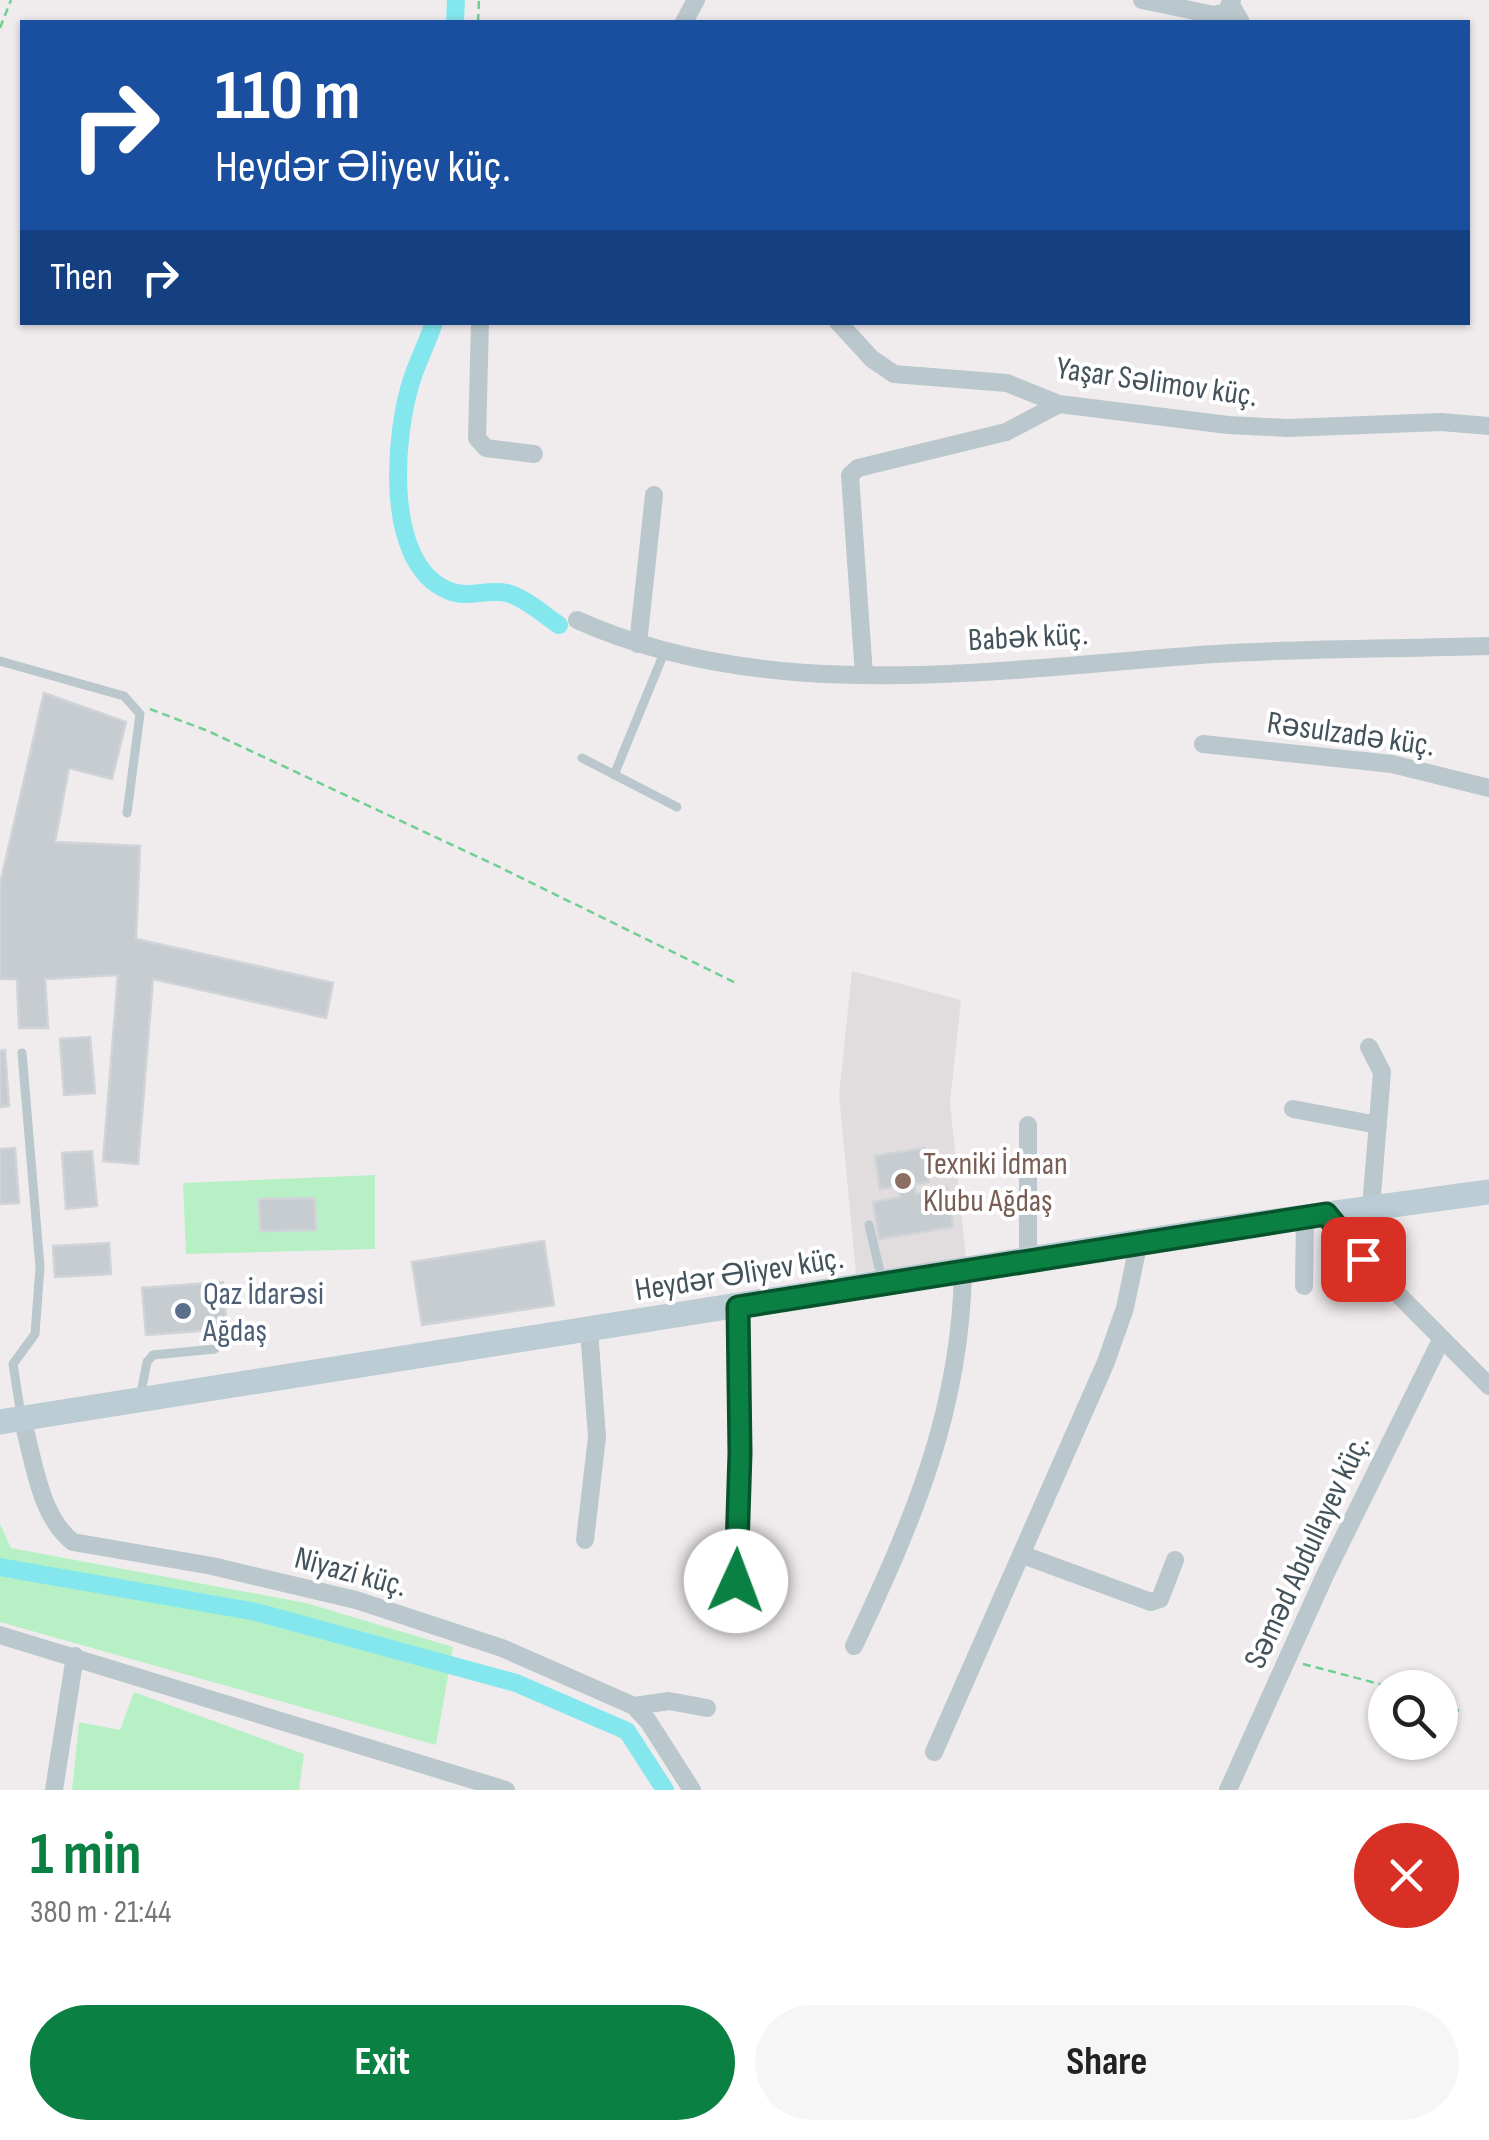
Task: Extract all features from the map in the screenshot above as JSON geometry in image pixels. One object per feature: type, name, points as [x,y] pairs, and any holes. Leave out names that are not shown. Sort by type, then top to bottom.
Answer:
[{"type":"main road","name":"Heydər Əliyev küç.","points":[[11,1420],[963,1269],[1489,1192]]},
{"type":"street","points":[[1142,0],[1214,15],[1231,3]]},
{"type":"street","points":[[480,325],[477,438],[486,448],[534,454]]},
{"type":"street","name":"Yaşar Səlimov küç.","points":[[841,325],[872,359],[894,374],[1007,383],[1059,404],[1228,426],[1288,428],[1442,422],[1489,426]]},
{"type":"street","points":[[864,675],[850,475],[858,468],[1006,432],[1059,404]]},
{"type":"street","points":[[638,644],[654,495]]},
{"type":"street","name":"Babək küç.","points":[[577,620],[664,653],[734,666],[864,675],[1262,651],[1489,646]]},
{"type":"street","name":"Rəsulzadə küç.","points":[[1204,744],[1392,764],[1489,788]]},
{"type":"street","points":[[1369,1047],[1382,1072],[1371,1208]]},
{"type":"street","points":[[1293,1109],[1378,1125]]},
{"type":"street","points":[[1028,1125],[1028,1259]]},
{"type":"street","points":[[1304,1286],[1315,1216]]},
{"type":"street","points":[[1315,1216],[1489,1386]]},
{"type":"street","points":[[934,1752],[1106,1362],[1126,1308],[1140,1242]]},
{"type":"street","points":[[854,1646],[911,1524],[938,1447],[958,1352],[963,1269]]},
{"type":"street","points":[[736,1581],[740,1453],[738,1307]]},
{"type":"street","points":[[586,1540],[596,1437],[590,1330]]},
{"type":"street","name":"Səməd Abdullayev küç.","points":[[1228,1790],[1441,1340]]},
{"type":"street","name":"Niyazi küç.","points":[[11,1420],[58,1531],[73,1542],[212,1566],[356,1600],[502,1648],[634,1706],[648,1720],[692,1790]]},
{"type":"street","points":[[1023,1555],[1152,1602],[1160,1598],[1175,1560]]},
{"type":"street","points":[[0,1634],[506,1790]]},
{"type":"street","points":[[54,1790],[75,1656]]},
{"type":"street","points":[[634,1706],[669,1701],[706,1708]]},
{"type":"lane","points":[[614,775],[664,653]]},
{"type":"lane","points":[[0,661],[124,696],[135,704],[140,714],[127,813]]},
{"type":"lane","points":[[582,758],[677,808]]},
{"type":"lane","points":[[11,1420],[13,1364],[35,1334],[40,1267],[22,1052]]},
{"type":"lane","points":[[869,1225],[883,1282]]},
{"type":"lane","points":[[140,1400],[147,1362],[153,1355],[215,1349]]},
{"type":"path","points":[[0,28],[11,0]]},
{"type":"path","points":[[135,704],[208,731],[736,983]]},
{"type":"path","points":[[1287,1660],[1368,1681]]},
{"type":"shaded area","name":"Texniki İdman Klubu Ağdaş","points":[[852,971],[961,1000],[950,1103],[966,1258],[856,1273],[839,1095]]},
{"type":"green space","points":[[375,1175],[375,1249],[186,1254],[183,1183]]},
{"type":"green space","points":[[0,1524],[11,1548],[306,1603],[453,1647],[436,1745],[0,1622]]},
{"type":"green space","points":[[134,1692],[304,1754],[299,1790],[72,1790],[79,1722],[120,1730]]},
{"type":"building","points":[[44,693],[126,722],[112,779],[69,768],[55,842],[140,846],[136,939],[333,983],[326,1018],[153,979],[138,1164],[103,1161],[118,975],[45,979],[48,1028],[19,1028],[17,979],[0,979],[0,884]]},
{"type":"building","points":[[90,1037],[95,1093],[64,1095],[60,1039]]},
{"type":"building","points":[[5,1050],[9,1106],[0,1107],[0,1051]]},
{"type":"building","points":[[15,1148],[19,1203],[0,1204],[0,1149]]},
{"type":"building","points":[[924,1148],[929,1182],[914,1184],[916,1194],[947,1188],[953,1227],[879,1239],[873,1202],[900,1197],[899,1186],[880,1189],[875,1156]]},
{"type":"building","points":[[92,1151],[97,1206],[66,1209],[62,1153]]},
{"type":"building","points":[[315,1198],[316,1230],[260,1231],[259,1199]]},
{"type":"building","points":[[544,1241],[554,1305],[422,1325],[412,1262]]},
{"type":"building","points":[[109,1243],[111,1274],[55,1277],[53,1246]]},
{"type":"building","points":[[223,1282],[227,1329],[146,1335],[142,1288]]},
{"type":"waterway","points":[[455,20],[456,0]]},
{"type":"waterway","points":[[433,325],[412,379],[398,463],[403,525],[412,553],[426,575],[447,590],[514,595],[559,625]]},
{"type":"waterway","points":[[0,1567],[256,1612],[516,1683],[627,1731],[665,1790]]},
{"type":"place","name":"Texniki İdman Klubu Ağdaş","points":[[903,1181]]},
{"type":"place","name":"Qaz İdarəsi Ağdaş","points":[[183,1311]]},
{"type":"route","points":[[736,1581],[740,1453],[738,1307],[1326,1214],[1363,1259]]}]
